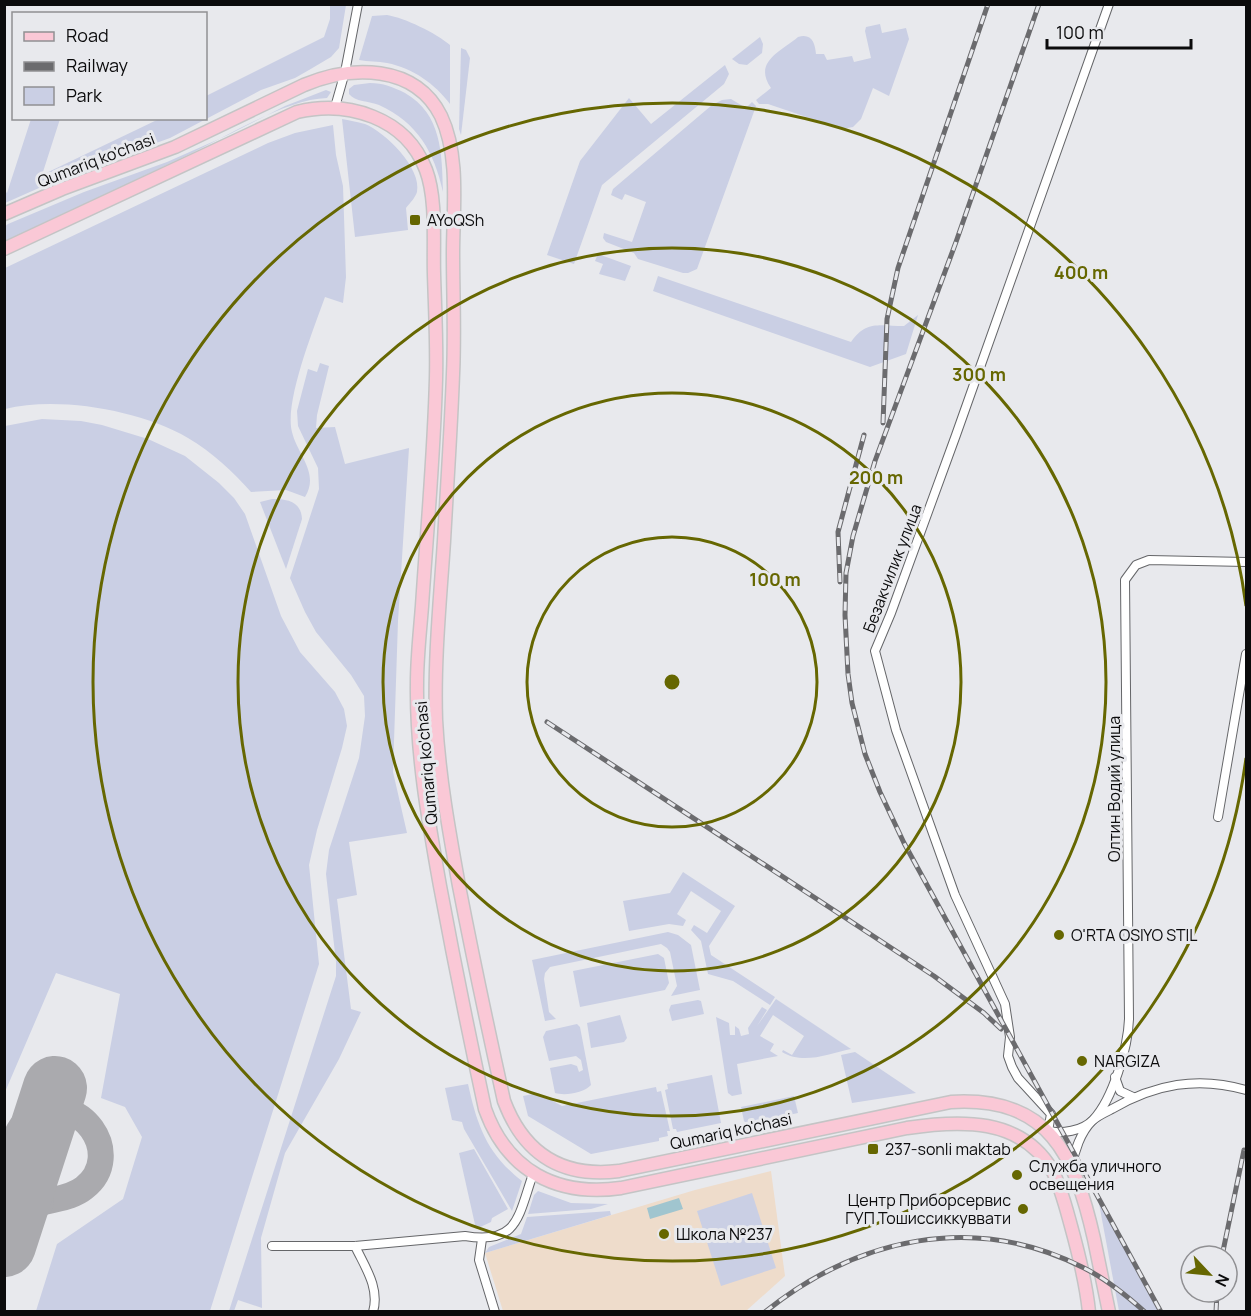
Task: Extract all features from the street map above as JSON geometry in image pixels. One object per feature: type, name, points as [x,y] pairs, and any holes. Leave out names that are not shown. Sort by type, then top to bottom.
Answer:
[{"type":"main road","name":"Qumariq ko'chasi","points":[[4,214],[62,189],[167,151],[312,81],[345,72],[382,73],[411,84],[435,105],[448,134],[453,173],[454,360],[436,677],[436,718],[443,804],[472,954],[504,1101],[510,1118],[519,1133],[538,1153],[555,1163],[572,1169],[600,1173],[619,1171],[951,1102],[999,1105],[1021,1113],[1048,1131],[1072,1167],[1088,1212],[1108,1306]]},
{"type":"main road","name":"Qumariq ko'chasi","points":[[4,249],[292,114],[311,109],[335,107],[361,112],[391,127],[412,146],[422,160],[428,176],[433,220],[436,359],[417,682],[418,723],[426,810],[453,957],[488,1119],[504,1146],[533,1174],[560,1185],[598,1190],[621,1188],[869,1135],[944,1123],[976,1123],[999,1129],[1029,1145],[1052,1171],[1070,1220],[1084,1272],[1089,1307]]},
{"type":"main road","points":[[432,440],[450,440]]},
{"type":"main road","points":[[453,957],[472,954]]},
{"type":"main road","points":[[731,1148],[735,1164]]},
{"type":"main road","points":[[1089,1307],[1108,1306]]},
{"type":"street","points":[[335,107],[345,72],[358,4]]},
{"type":"street","name":"Безакчилик улица","points":[[1048,1131],[1051,1114],[1018,1078],[1008,1056],[1010,1037],[1005,1004],[944,863],[896,730],[875,651],[956,435],[1109,4]]},
{"type":"street","name":"Олтин Водий улица","points":[[1072,1167],[1077,1144],[1108,1096],[1126,1049],[1129,1019],[1125,580],[1136,565],[1149,560],[1246,562]]},
{"type":"street","points":[[1218,817],[1246,654]]},
{"type":"street","points":[[1115,1077],[1120,1091],[1132,1097]]},
{"type":"street","points":[[1048,1131],[1072,1130],[1132,1097],[1163,1087],[1218,1084],[1246,1090]]},
{"type":"street","points":[[272,1246],[355,1246],[465,1236],[482,1239],[500,1236],[511,1227],[518,1216],[533,1174]]},
{"type":"street","points":[[482,1239],[479,1260],[495,1311]]},
{"type":"street","points":[[355,1246],[375,1291],[376,1302],[373,1311]]},
{"type":"shaded area","name":"Школа №237","points":[[771,1171],[785,1276],[746,1311],[503,1311],[485,1253],[695,1190]]},
{"type":"shaded area","points":[[679,1198],[683,1209],[650,1219],[647,1208]]},
{"type":"green space","points":[[330,5],[346,5],[339,48],[331,57],[295,78],[261,90],[207,118],[207,96],[324,37],[330,19]]},
{"type":"green space","points":[[387,15],[420,27],[450,45],[450,104],[430,84],[406,69],[387,63],[359,60],[372,16]]},
{"type":"green space","points":[[880,24],[882,33],[906,28],[909,39],[889,96],[873,88],[861,119],[853,127],[842,129],[768,104],[759,104],[756,100],[771,88],[765,71],[771,58],[798,37],[810,38],[814,43],[816,54],[824,54],[827,60],[852,56],[854,62],[871,58],[866,27]]},
{"type":"green space","points":[[760,37],[763,44],[762,53],[747,65],[739,64],[732,59]]},
{"type":"green space","points":[[461,48],[466,50],[470,58],[461,135],[459,129]]},
{"type":"green space","points":[[725,65],[729,74],[724,84],[602,185],[574,264],[547,255],[580,161],[629,98],[651,124]]},
{"type":"green space","points":[[370,83],[388,86],[405,93],[426,112],[438,136],[443,192],[435,164],[414,130],[393,112],[379,105],[355,99],[349,94],[349,89],[354,85]]},
{"type":"green space","points":[[326,90],[331,92],[327,98],[294,104],[265,116]]},
{"type":"green space","points":[[731,99],[746,108],[752,102],[756,106],[697,269],[683,273],[638,259],[634,253],[606,242],[603,238],[604,233],[632,242],[646,202],[625,194],[622,200],[611,195],[613,189],[712,105]]},
{"type":"green space","points":[[265,116],[228,135],[220,138],[240,128]]},
{"type":"green space","points":[[342,119],[373,128],[392,143],[414,172],[417,192],[406,208],[408,230],[355,237]]},
{"type":"green space","points":[[31,120],[60,120],[42,175],[157,120],[204,120],[170,138],[73,173],[5,203],[5,191],[7,193]]},
{"type":"green space","points":[[333,125],[336,155],[343,186],[346,277],[343,303],[325,297],[301,365],[292,403],[292,432],[309,472],[309,488],[305,497],[286,490],[251,492],[222,463],[197,444],[169,428],[147,420],[123,413],[74,405],[26,405],[5,409],[5,268],[268,143],[295,133]]},
{"type":"green space","points":[[220,138],[5,241],[5,226],[8,224],[84,192],[167,162]]},
{"type":"green space","points":[[598,254],[631,266],[625,281],[599,274],[603,264],[595,261]]},
{"type":"green space","points":[[658,276],[851,342],[868,327],[904,326],[918,315],[906,354],[870,367],[653,291]]},
{"type":"green space","points":[[320,363],[329,366],[316,428],[335,427],[345,464],[409,448],[398,621],[393,772],[407,833],[349,842],[357,895],[337,899],[351,1009],[361,1012],[339,1059],[285,1153],[261,1238],[262,1308],[238,1300],[234,1311],[229,1311],[336,976],[326,874],[329,850],[359,758],[365,716],[364,696],[351,675],[316,632],[290,578],[319,489],[318,468],[298,426],[297,411],[308,369],[317,372]]},
{"type":"green space","points":[[42,419],[81,421],[148,439],[185,456],[219,483],[234,498],[245,514],[281,616],[300,652],[335,692],[344,709],[347,726],[309,865],[319,964],[210,1311],[36,1311],[57,1244],[123,1199],[142,1137],[125,1107],[101,1098],[120,994],[56,973],[5,1092],[5,426]]},
{"type":"green space","points":[[272,499],[292,502],[301,513],[302,519],[286,569],[260,502]]},
{"type":"green space","points":[[683,872],[735,906],[709,946],[711,955],[775,997],[770,1005],[733,981],[708,974],[701,941],[691,930],[694,925],[707,933],[721,911],[691,891],[677,914],[686,920],[683,926],[669,924],[629,931],[623,901],[670,893]]},
{"type":"green space","points":[[668,932],[678,935],[691,945],[700,990],[671,996],[677,986],[670,952],[661,944],[550,967],[544,979],[549,1012],[556,1019],[545,1021],[532,960]]},
{"type":"green space","points":[[658,954],[664,958],[669,983],[665,990],[580,1007],[573,971]]},
{"type":"green space","points":[[776,999],[851,1049],[816,1057],[790,1056],[782,1052],[783,1050],[792,1055],[804,1036],[773,1015],[760,1036],[774,1044],[770,1051],[778,1056],[737,1064],[742,1094],[732,1096],[728,1093],[716,1017],[729,1023],[730,1035],[735,1035],[735,1026],[739,1029],[741,1036],[749,1034],[748,1028],[762,1007],[767,1010],[757,1026]]},
{"type":"green space","points":[[701,1001],[704,1014],[672,1021],[669,1010],[671,1005]]},
{"type":"green space","points":[[620,1015],[627,1038],[624,1042],[591,1048],[587,1023]]},
{"type":"green space","points":[[577,1024],[580,1027],[591,1085],[574,1093],[555,1093],[550,1068],[571,1064],[577,1066],[579,1072],[583,1070],[581,1060],[576,1056],[549,1061],[543,1037],[546,1031]]},
{"type":"green space","points":[[855,1052],[916,1093],[852,1103],[841,1055]]},
{"type":"green space","points":[[712,1075],[721,1123],[677,1132],[673,1129],[665,1090],[668,1089],[667,1084]]},
{"type":"green space","points":[[468,1084],[475,1113],[485,1138],[500,1160],[522,1181],[512,1211],[462,1122],[452,1120],[445,1088]]},
{"type":"green space","points":[[656,1087],[657,1092],[661,1091],[670,1131],[667,1131],[668,1136],[659,1138],[659,1141],[591,1154],[528,1116],[523,1096],[538,1093],[562,1106]]},
{"type":"green space","points":[[794,1096],[798,1113],[747,1124],[744,1121],[741,1107]]},
{"type":"green space","points":[[474,1149],[508,1209],[492,1218],[491,1222],[476,1229],[459,1153]]},
{"type":"green space","points":[[538,1191],[571,1203],[608,1204],[591,1209],[528,1214],[534,1195]]},
{"type":"green space","points":[[752,1193],[776,1268],[721,1286],[697,1211]]},
{"type":"green space","points":[[1098,1198],[1159,1309],[1156,1311],[1119,1311]]},
{"type":"green space","points":[[610,1211],[611,1215],[485,1253],[489,1247],[521,1234],[527,1217]]},
{"type":"taxiway","points":[[4,1163],[25,1123],[32,1117],[49,1110],[66,1111],[80,1118],[92,1129],[99,1143],[101,1159],[96,1174],[84,1188],[76,1193],[30,1204],[19,1201],[4,1189]]},
{"type":"taxiway","points":[[6,1240],[23,1216],[41,1203]]},
{"type":"runway","points":[[4,1245],[55,1088]]},
{"type":"railway","points":[[883,423],[887,319],[898,268],[988,4]]},
{"type":"railway","points":[[1039,4],[956,242],[875,461],[853,536],[846,573],[845,615],[848,674],[852,703],[865,754],[904,843],[1161,1312]]},
{"type":"railway","points":[[840,582],[838,532],[864,435]]},
{"type":"railway","points":[[547,722],[934,976],[984,1013],[1001,1029]]},
{"type":"railway","points":[[1224,1244],[1244,1150]]},
{"type":"railway","points":[[765,1312],[801,1287],[838,1266],[877,1251],[917,1241],[958,1238],[999,1240],[1041,1250],[1099,1276],[1145,1312]]},
{"type":"railway","points":[[1216,1304],[1216,1312]]},
{"type":"place","name":"AYoQSh","points":[[415,220]]},
{"type":"place","name":"O'RTA OSIYO STIL","points":[[1059,935]]},
{"type":"place","name":"NARGIZA","points":[[1082,1061]]},
{"type":"place","name":"237-sonli maktab","points":[[873,1149]]},
{"type":"place","name":"Служба уличного освещения","points":[[1017,1175]]},
{"type":"place","name":"Центр Приборсервис ГУП Тошиссиккуввати","points":[[1023,1209]]},
{"type":"place","name":"Школа №237","points":[[664,1234]]}]
